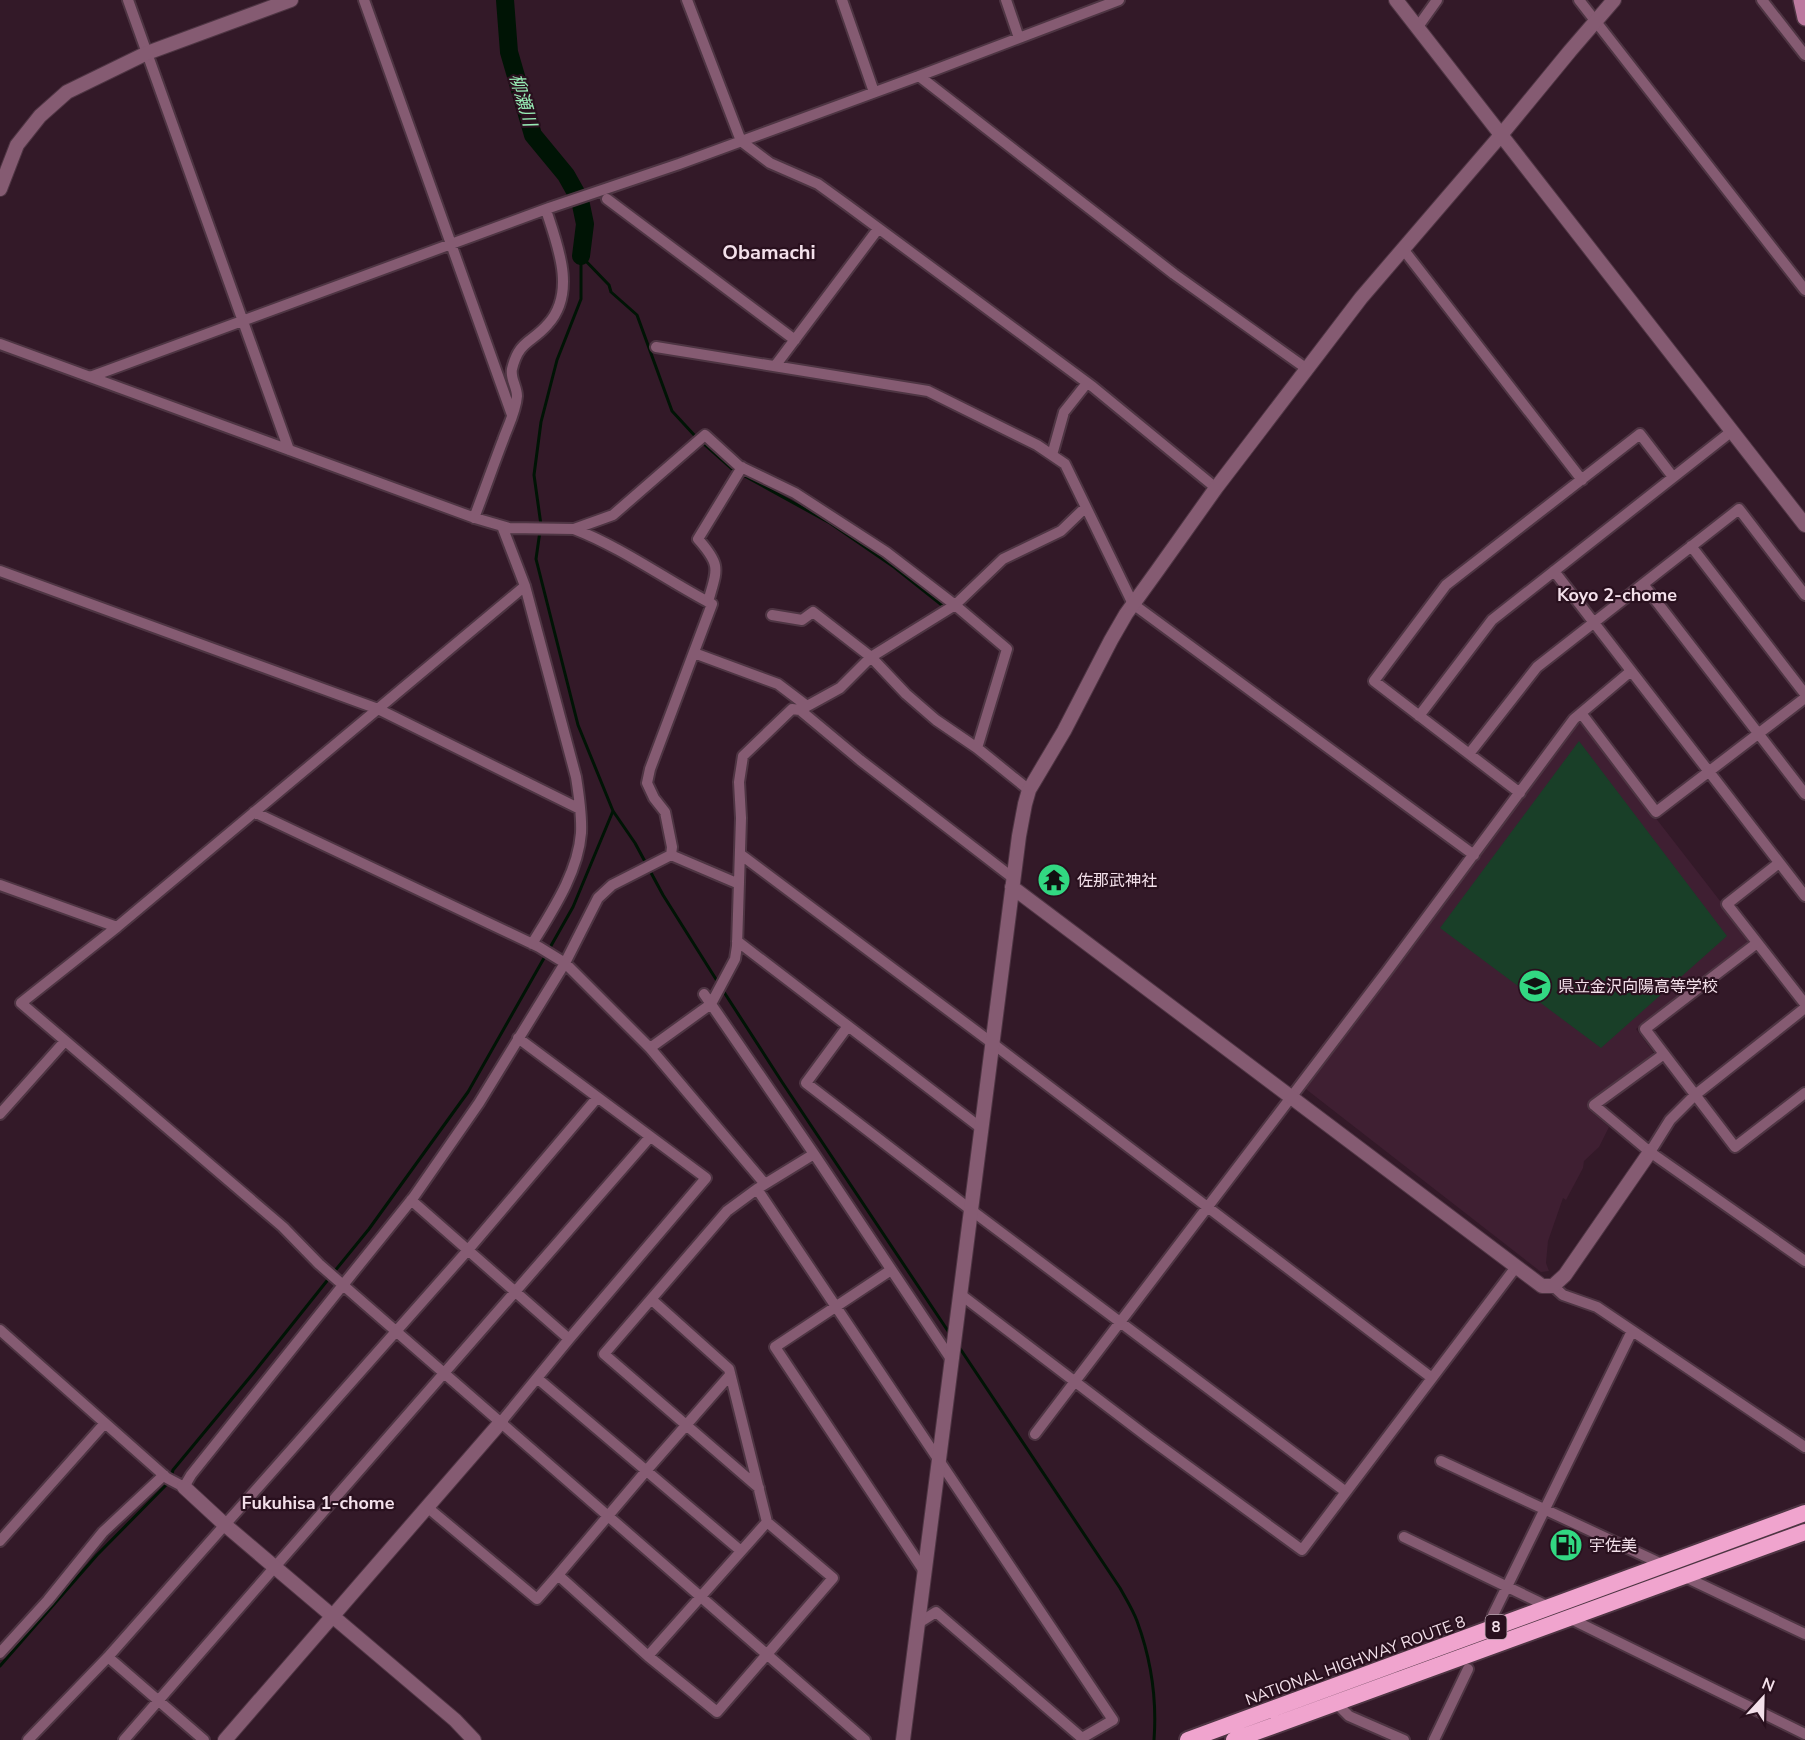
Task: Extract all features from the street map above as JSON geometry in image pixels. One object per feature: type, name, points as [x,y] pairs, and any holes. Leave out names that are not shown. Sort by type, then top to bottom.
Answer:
[{"type":"highway","name":"NATIONAL HIGHWAY ROUTE 8","points":[[1188,1740],[1805,1513]]},
{"type":"highway","name":"NATIONAL HIGHWAY ROUTE 8","points":[[1234,1740],[1805,1532]]},
{"type":"main road","points":[[1801,0],[1805,18]]},
{"type":"street","points":[[128,0],[289,450]]},
{"type":"street","points":[[0,189],[17,145],[40,116],[67,92],[147,53],[291,0]]},
{"type":"street","points":[[364,0],[512,415]]},
{"type":"street","points":[[687,0],[741,141],[770,163],[818,184],[1116,404],[1216,488]]},
{"type":"street","points":[[842,0],[874,92]]},
{"type":"street","points":[[1006,0],[1019,38]]},
{"type":"street","points":[[90,377],[547,209],[919,76],[1119,0]]},
{"type":"street","points":[[1396,0],[1805,525]]},
{"type":"street","points":[[1417,28],[1437,0]]},
{"type":"street","points":[[1579,0],[1805,290]]},
{"type":"street","points":[[903,1740],[1019,836],[1024,804],[1029,790],[1133,604],[1216,488],[1361,298],[1614,0]]},
{"type":"street","points":[[1762,0],[1805,55]]},
{"type":"street","points":[[919,76],[1174,273],[1307,369]]},
{"type":"street","points":[[607,199],[795,340]]},
{"type":"street","points":[[474,518],[512,415],[517,395],[512,372],[519,348],[548,324],[558,311],[562,294],[562,268],[547,209]]},
{"type":"street","points":[[775,366],[878,229]]},
{"type":"street","points":[[1403,249],[1582,480]]},
{"type":"street","points":[[0,344],[474,518],[513,528],[571,529],[597,538],[712,604],[650,769],[647,783],[654,798],[665,812],[672,847],[668,856],[627,876],[612,885],[598,898],[563,962],[479,1103],[411,1200],[341,1283],[182,1485]]},
{"type":"street","points":[[656,347],[928,391],[1037,445],[1065,465],[1133,604],[1474,855]]},
{"type":"street","points":[[1052,455],[1064,412],[1088,383]]},
{"type":"street","points":[[1419,716],[1492,620],[1732,431]]},
{"type":"street","points":[[1520,793],[1374,681],[1446,585],[1640,434],[1673,477]]},
{"type":"street","points":[[571,529],[613,515],[705,435],[742,467],[795,493],[886,552],[955,605],[1007,649],[977,748]]},
{"type":"street","points":[[708,602],[717,570],[713,556],[698,539],[742,467]]},
{"type":"street","points":[[650,1048],[709,999],[735,959],[741,818],[739,782],[743,756],[792,709],[804,708],[840,688],[871,657],[955,605],[1003,559],[1061,531],[1086,507]]},
{"type":"street","points":[[1469,754],[1537,667],[1739,509],[1805,595]]},
{"type":"street","points":[[502,526],[525,586],[576,777],[580,809],[581,835],[574,864],[535,945]]},
{"type":"street","points":[[1581,713],[1656,812],[1805,696],[1691,546]]},
{"type":"street","points":[[0,571],[378,709],[580,809]]},
{"type":"street","points":[[1554,571],[1805,896]]},
{"type":"street","points":[[1643,584],[1805,794]]},
{"type":"street","points":[[525,586],[117,927],[21,1003],[282,1227],[319,1264],[865,1740]]},
{"type":"street","points":[[772,615],[802,620],[813,612],[871,657],[913,701],[936,720],[977,748],[1029,790]]},
{"type":"street","points":[[694,653],[778,684],[860,760],[1013,883],[1516,1267],[1542,1286],[1553,1286],[1563,1294],[1597,1307],[1805,1447]]},
{"type":"street","points":[[1035,1434],[1474,855],[1574,719],[1631,671]]},
{"type":"street","points":[[254,812],[535,945],[563,962],[650,1048],[761,1186],[835,1306],[1113,1720],[1082,1738],[936,1612],[917,1624]]},
{"type":"street","points":[[740,854],[1432,1378]]},
{"type":"street","points":[[668,856],[739,884]]},
{"type":"street","points":[[1779,863],[1727,904],[1805,1004]]},
{"type":"street","points":[[0,885],[117,927]]},
{"type":"street","points":[[737,941],[981,1128]]},
{"type":"street","points":[[1757,943],[1645,1029],[1735,1147],[1805,1094]]},
{"type":"street","points":[[709,999],[952,1357]]},
{"type":"street","points":[[1553,1286],[1565,1275],[1670,1120],[1695,1095],[1805,1008]]},
{"type":"street","points":[[848,1026],[806,1083],[1346,1492]]},
{"type":"street","points":[[225,1740],[501,1422],[706,1178],[518,1038]]},
{"type":"street","points":[[0,1114],[65,1041]]},
{"type":"street","points":[[1664,1054],[1594,1105],[1650,1152],[1805,1261]]},
{"type":"street","points":[[28,1740],[108,1657],[468,1250],[597,1098]]},
{"type":"street","points":[[124,1740],[446,1374],[650,1137]]},
{"type":"street","points":[[759,1488],[604,1354],[727,1211],[761,1186],[814,1154]]},
{"type":"street","points":[[411,1200],[569,1339]]},
{"type":"street","points":[[960,1294],[1302,1550],[1516,1267]]},
{"type":"street","points":[[891,1270],[775,1347],[924,1571]]},
{"type":"street","points":[[558,1575],[648,1656],[717,1712],[833,1578],[767,1522],[729,1369],[652,1300]]},
{"type":"street","points":[[0,1330],[166,1476],[182,1485],[275,1568],[455,1720],[474,1740]]},
{"type":"street","points":[[1493,1615],[1632,1331]]},
{"type":"street","points":[[427,1507],[537,1599],[730,1375]]},
{"type":"street","points":[[537,1378],[741,1551]]},
{"type":"street","points":[[0,1541],[105,1423]]},
{"type":"street","points":[[1441,1461],[1664,1565]]},
{"type":"street","points":[[0,1653],[48,1600],[103,1532],[166,1476]]},
{"type":"street","points":[[648,1656],[767,1522]]},
{"type":"street","points":[[1404,1537],[1549,1607]]},
{"type":"street","points":[[1683,1576],[1805,1634]]},
{"type":"street","points":[[1569,1618],[1805,1734]]},
{"type":"street","points":[[108,1657],[204,1740]]},
{"type":"street","points":[[1434,1740],[1468,1669]]},
{"type":"street","points":[[1336,1703],[1349,1716],[1404,1740]]},
{"type":"shaded area","name":"県立金沢向陽高等学校","points":[[1582,723],[1748,937],[1749,943],[1636,1029],[1653,1052],[1651,1059],[1590,1104],[1589,1110],[1609,1127],[1599,1147],[1584,1161],[1583,1168],[1566,1200],[1563,1198],[1548,1241],[1546,1263],[1549,1271],[1541,1272],[1302,1086],[1576,724]]},
{"type":"green space","points":[[1579,741],[1727,936],[1601,1048],[1440,928]]},
{"type":"waterway","name":"柳瀬川","points":[[505,0],[509,52],[533,135],[566,175],[580,200],[585,224],[581,256]]},
{"type":"waterway","points":[[581,256],[609,285],[611,292],[637,315],[672,411],[696,437],[732,469],[830,523],[894,567],[943,606]]},
{"type":"waterway","points":[[541,525],[534,475],[541,422],[557,360],[581,299],[581,256]]},
{"type":"waterway","points":[[540,531],[536,559],[578,725],[613,811],[635,843],[663,895],[719,984]]},
{"type":"waterway","points":[[334,1272],[369,1229],[468,1092],[573,907],[613,811]]},
{"type":"waterway","points":[[722,989],[950,1334]]},
{"type":"waterway","points":[[0,1666],[97,1555],[170,1481],[173,1470],[330,1277]]},
{"type":"waterway","points":[[959,1347],[1120,1588],[1134,1613],[1142,1635],[1152,1680],[1155,1710],[1154,1740]]},
{"type":"place","name":"佐那武神社","points":[[1054,880]]},
{"type":"place","name":"県立金沢向陽高等学校","points":[[1535,986]]},
{"type":"place","name":"宇佐美","points":[[1566,1545]]},
{"type":"district","name":"Obamachi","points":[[769,252]]},
{"type":"district","name":"Koyo 2-chome","points":[[1617,595]]},
{"type":"district","name":"Fukuhisa 1-chome","points":[[318,1503]]}]
